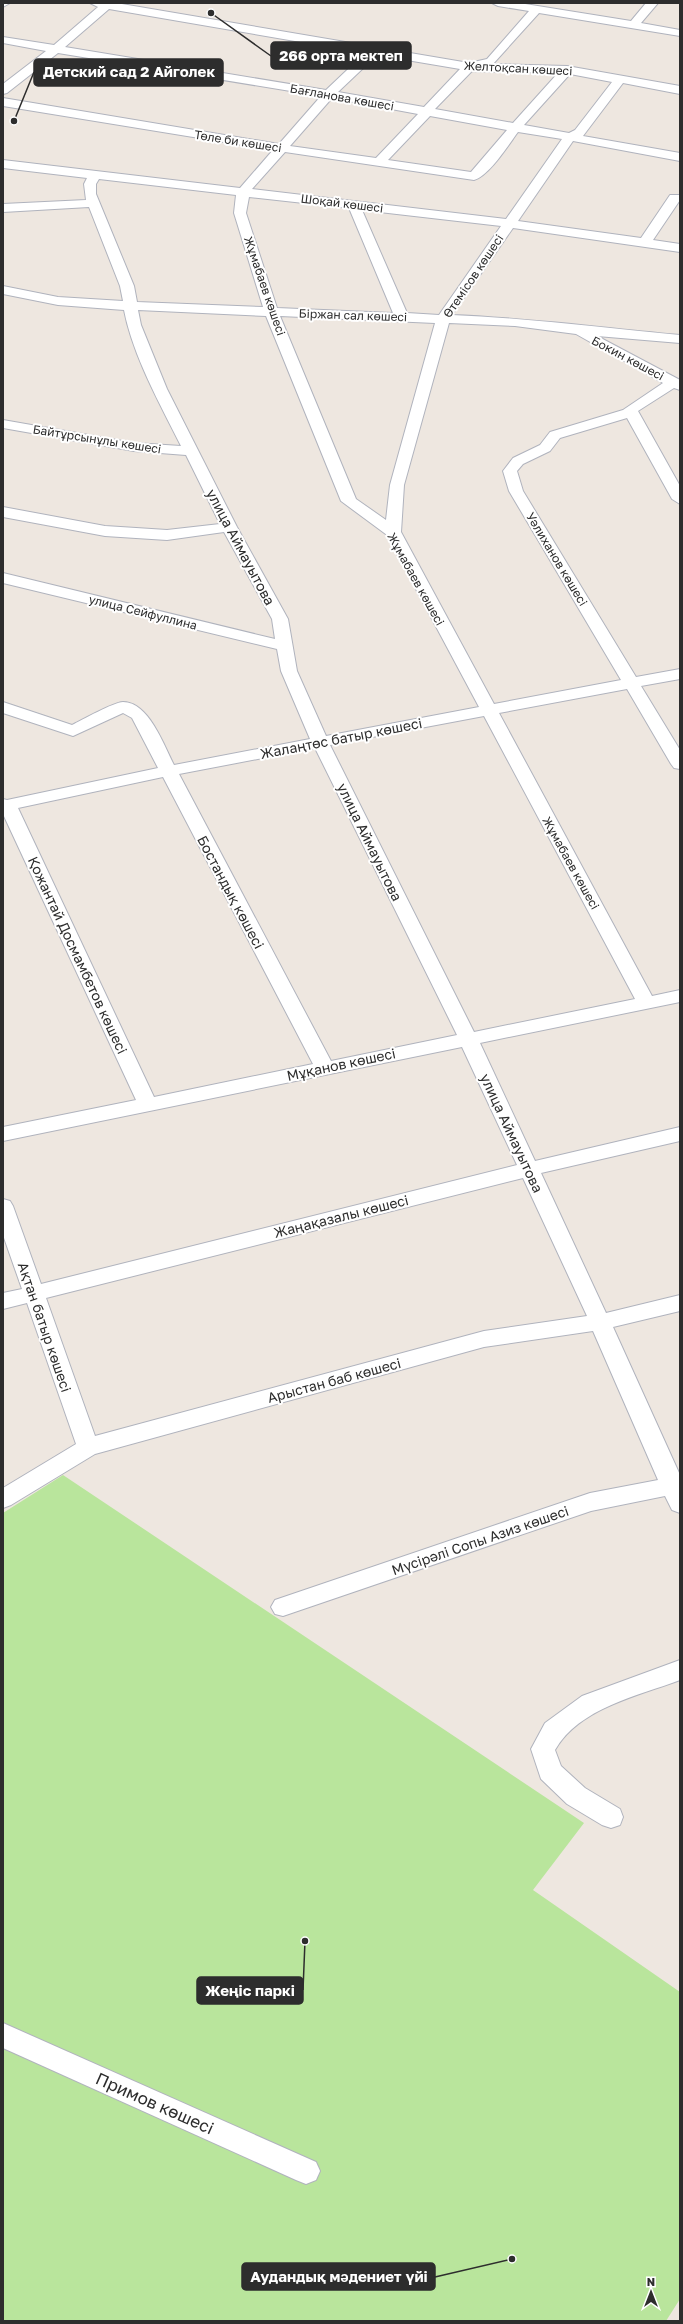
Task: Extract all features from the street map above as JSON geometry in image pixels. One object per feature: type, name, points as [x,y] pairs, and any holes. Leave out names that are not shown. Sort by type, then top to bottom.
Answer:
[{"type":"street","points":[[498,3],[680,33]]},
{"type":"street","points":[[634,25],[652,3]]},
{"type":"street","points":[[3,90],[57,48],[102,4]]},
{"type":"street","name":"Желтоқсан көшесі","points":[[102,4],[469,67],[566,70],[680,90]]},
{"type":"street","points":[[379,162],[469,67],[491,61],[537,9]]},
{"type":"street","name":"Бағланова көшесі","points":[[3,40],[329,94],[680,157]]},
{"type":"street","points":[[243,192],[329,94],[374,51]]},
{"type":"street","points":[[515,128],[566,70]]},
{"type":"street","name":"Өтемісов көшесі","points":[[392,532],[397,485],[444,319],[508,223],[569,138],[579,133],[620,79]]},
{"type":"street","name":"Төле би көшесі","points":[[3,102],[281,148],[474,176],[489,162],[515,128]]},
{"type":"street","name":"Шоқай көшесі","points":[[3,164],[508,223],[680,248]]},
{"type":"street","name":"улица Аймауытова","points":[[95,174],[90,184],[90,194],[127,286],[134,325],[160,389],[229,527],[280,619],[283,646],[289,671],[320,742],[468,1038],[677,1491]]},
{"type":"street","name":"Жұмабаев көшесі","points":[[243,192],[240,213],[271,312],[349,501],[392,532],[487,710],[647,1003]]},
{"type":"street","points":[[645,242],[675,198]]},
{"type":"street","points":[[3,208],[93,203]]},
{"type":"street","points":[[354,205],[402,317]]},
{"type":"street","name":"Біржан сал көшесі","points":[[3,290],[58,301],[130,306],[515,322],[576,330],[680,339]]},
{"type":"street","name":"Бокин көшесі","points":[[576,330],[677,384]]},
{"type":"street","points":[[677,384],[630,410],[680,499]]},
{"type":"street","name":"Уәлиханов көшесі","points":[[632,412],[555,435],[545,448],[518,461],[510,472],[516,492],[680,764]]},
{"type":"street","name":"Байтұрсынұлы көшесі","points":[[3,424],[134,447],[191,451]]},
{"type":"street","points":[[3,512],[105,531],[167,535],[229,527]]},
{"type":"street","name":"улица Сейфуллина","points":[[3,578],[283,646]]},
{"type":"street","name":"Жалаңтөс батыр көшесі","points":[[5,805],[167,771],[631,682],[680,674]]},
{"type":"street","name":"Бостандық көшесі","points":[[3,708],[73,731],[123,707],[139,715],[167,771],[325,1068]]},
{"type":"street","name":"Қожантай Досмамбетов көшесі","points":[[5,805],[148,1104]]},
{"type":"street","name":"Мұқанов көшесі","points":[[3,1134],[680,996]]},
{"type":"street","name":"Жаңақазалы көшесі","points":[[3,1301],[529,1169],[680,1134]]},
{"type":"street","name":"Ақтан батыр көшесі","points":[[3,1206],[88,1447]]},
{"type":"street","name":"Арыстан баб көшесі","points":[[3,1499],[88,1447],[484,1339],[600,1322],[680,1302]]},
{"type":"street","name":"Мүсірәлі Сопы Азиз көшесі","points":[[283,1607],[590,1502],[677,1491]]},
{"type":"street","points":[[611,1817],[576,1796],[550,1772],[543,1749],[554,1730],[591,1703],[680,1670]]},
{"type":"street","name":"Примов көшесі","points":[[3,2036],[306,2171]]},
{"type":"green space","points":[[63,1475],[584,1823],[533,1890],[680,1992],[680,2299],[666,2321],[3,2321],[3,1513]]},
{"type":"place","name":"266 орта мектеп","points":[[211,13]]},
{"type":"place","name":"Детский сад 2 Айголек","points":[[14,121]]},
{"type":"place","name":"Жеңіс паркі","points":[[305,1941]]},
{"type":"place","name":"Аудандық мəдениет үйі","points":[[512,2259]]}]
